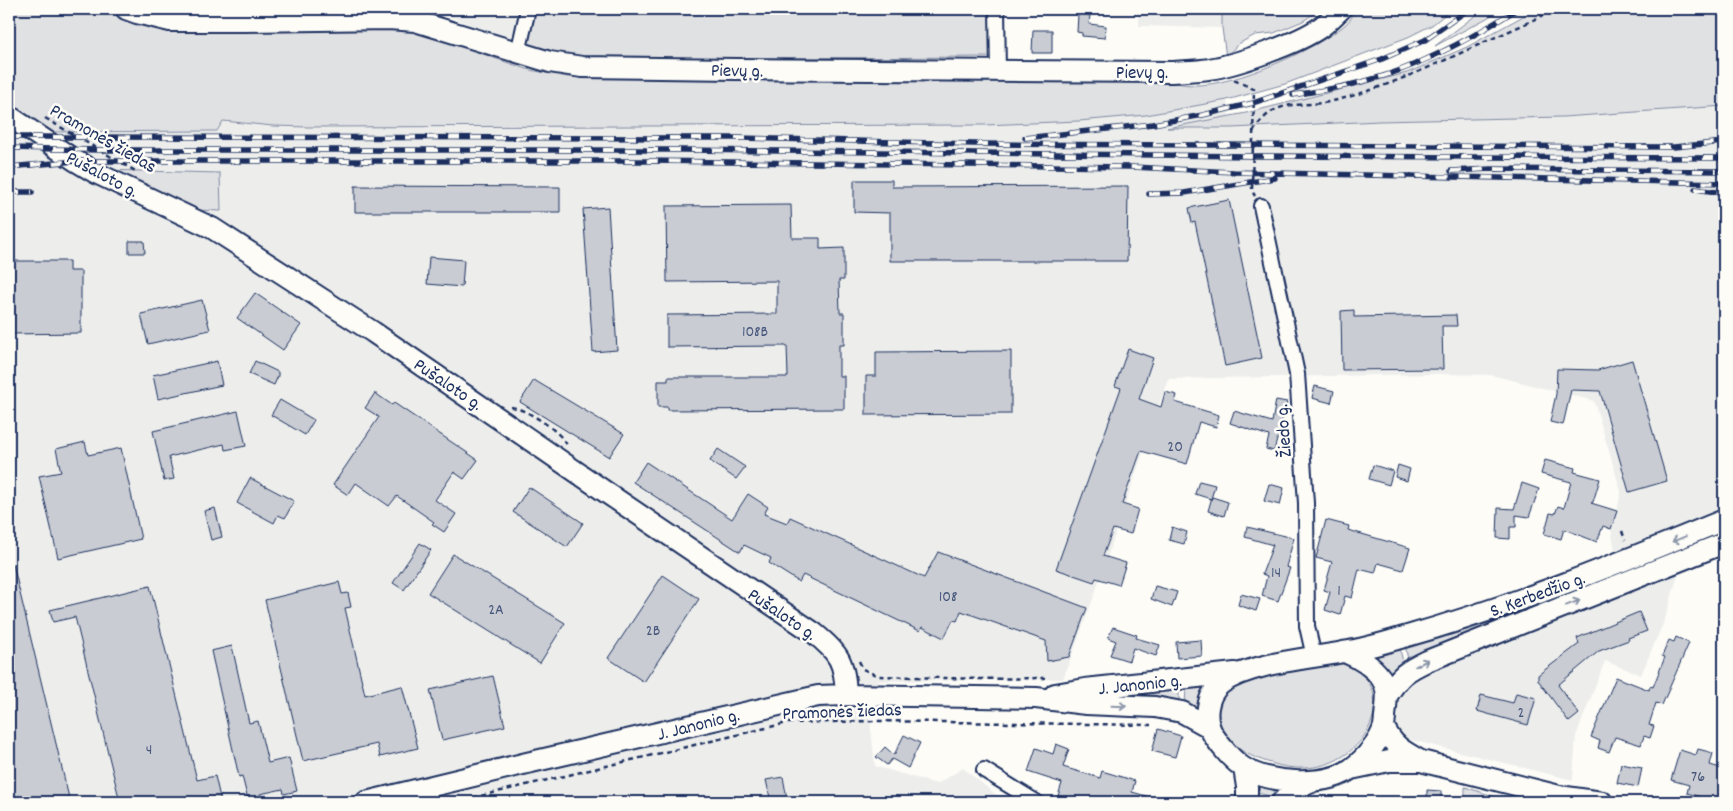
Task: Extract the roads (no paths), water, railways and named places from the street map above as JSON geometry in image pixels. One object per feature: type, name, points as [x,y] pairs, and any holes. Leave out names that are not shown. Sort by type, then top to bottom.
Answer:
[{"type":"main road","name":"Pievų g.","points":[[126,9],[170,20],[415,20],[518,53],[550,62],[582,67],[1171,72],[1210,69],[1232,64],[1298,39],[1320,28],[1340,9]]},
{"type":"main road","name":"Pušaloto g.","points":[[9,116],[76,161],[120,185],[169,206],[212,228],[269,264],[374,332],[814,633],[831,646],[842,663],[846,695]]},
{"type":"main road","name":"S. Kerbedžio g.","points":[[1345,652],[1401,638],[1502,607],[1635,557],[1724,520]]},
{"type":"main road","name":"S. Kerbedžio g.","points":[[1387,696],[1397,679],[1427,660],[1724,543]]},
{"type":"main road","points":[[1316,781],[1277,779],[1256,774],[1244,768],[1224,749],[1209,727],[1208,708],[1212,695],[1221,684],[1244,672],[1345,652],[1368,664],[1385,686],[1387,696],[1384,727],[1371,749],[1351,769]]},
{"type":"main road","name":"J. Janonio g.","points":[[1036,698],[1085,689],[1244,672]]},
{"type":"main road","name":"J. Janonio g.","points":[[366,802],[818,696],[1036,698],[1086,704],[1155,707],[1182,712],[1209,727]]},
{"type":"main road","points":[[1384,727],[1396,747],[1421,761]]},
{"type":"main road","points":[[1282,802],[1292,790],[1351,769],[1390,761],[1421,761],[1567,799],[1602,802]]},
{"type":"main road","points":[[1244,768],[1247,802]]},
{"type":"street","points":[[518,53],[528,9]]},
{"type":"street","points":[[997,9],[998,70]]},
{"type":"street","name":"Žiedo g.","points":[[1261,206],[1297,374],[1306,503],[1307,626],[1314,657]]},
{"type":"street","points":[[984,770],[1036,802]]},
{"type":"railway","points":[[1025,138],[1153,124],[1253,103],[1382,59],[1425,40],[1469,9]]},
{"type":"railway","points":[[1293,95],[1346,86],[1398,71],[1459,43],[1517,9]]},
{"type":"railway","points":[[9,137],[739,138],[975,144],[1674,147],[1724,142]]},
{"type":"railway","points":[[9,148],[99,150],[682,150],[1253,156],[1724,158]]},
{"type":"railway","points":[[9,167],[76,161],[648,161],[1132,167],[1234,172],[1724,183]]},
{"type":"railway","points":[[1451,171],[1491,169],[1717,171]]},
{"type":"railway","points":[[1149,194],[1184,193],[1275,178]]},
{"type":"railway","points":[[1695,189],[1724,193]]},
{"type":"railway","points":[[9,192],[32,192]]}]
